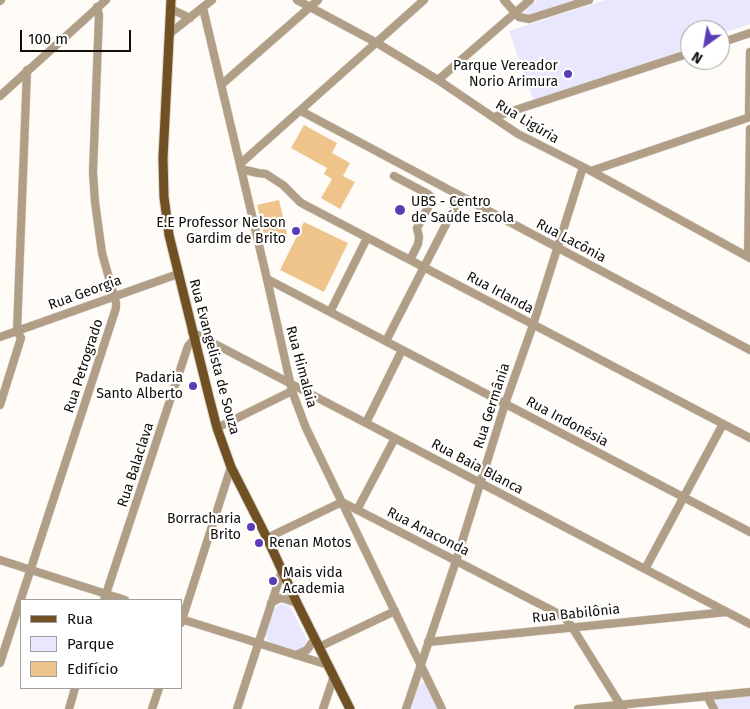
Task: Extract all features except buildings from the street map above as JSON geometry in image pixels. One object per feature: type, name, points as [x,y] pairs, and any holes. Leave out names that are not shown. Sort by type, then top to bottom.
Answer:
[{"type":"main road","name":"Rua Evangelista de Souza","points":[[171,5],[163,158],[164,197],[168,227],[193,335],[217,428],[232,468],[350,709]]},
{"type":"street","points":[[0,95],[106,0]]},
{"type":"street","points":[[169,34],[212,0]]},
{"type":"street","name":"Rua Ligúria","points":[[296,0],[377,43],[438,80],[518,134],[749,257]]},
{"type":"street","points":[[221,85],[318,0]]},
{"type":"street","points":[[240,167],[424,0]]},
{"type":"street","points":[[504,0],[522,18],[529,19],[589,0]]},
{"type":"street","points":[[438,80],[530,0]]},
{"type":"street","points":[[171,5],[190,18]]},
{"type":"street","name":"Rua Petrogrado","points":[[21,599],[115,312],[116,303],[100,244],[93,182],[98,7]]},
{"type":"street","name":"Rua Himalaia","points":[[203,8],[291,387],[306,428],[442,709]]},
{"type":"street","points":[[730,40],[750,33]]},
{"type":"street","points":[[590,171],[750,117],[750,52]]},
{"type":"street","points":[[494,117],[680,56]]},
{"type":"street","points":[[0,405],[21,338],[17,331],[27,70]]},
{"type":"street","name":"Rua Lacônia","points":[[301,111],[750,350]]},
{"type":"street","points":[[749,257],[750,129]]},
{"type":"street","name":"Rua Irlanda","points":[[240,167],[266,174],[283,185],[305,205],[750,438]]},
{"type":"street","name":"Rua Germânia","points":[[406,709],[456,561],[505,404],[533,325],[583,167]]},
{"type":"street","points":[[394,176],[428,194],[432,200],[418,228],[418,244],[410,260]]},
{"type":"street","points":[[386,341],[460,196]]},
{"type":"street","points":[[330,312],[367,238]]},
{"type":"street","name":"Rua Georgia","points":[[0,337],[178,274]]},
{"type":"street","name":"Rua Indonésia","points":[[267,279],[750,532]]},
{"type":"street","name":"Rua Baia Blanca","points":[[193,335],[291,387],[395,438],[750,624]]},
{"type":"street","name":"Rua Balaclava","points":[[105,597],[193,335]]},
{"type":"street","points":[[366,423],[402,350]]},
{"type":"street","points":[[217,428],[291,387]]},
{"type":"street","points":[[645,569],[723,424]]},
{"type":"street","points":[[357,510],[395,438]]},
{"type":"street","points":[[232,468],[182,620],[328,665]]},
{"type":"street","points":[[267,538],[342,502]]},
{"type":"street","name":"Rua Anaconda","points":[[342,502],[565,618],[622,707]]},
{"type":"street","points":[[0,560],[105,597],[118,599]]},
{"type":"street","points":[[237,709],[282,571]]},
{"type":"street","points":[[271,604],[282,598],[297,603]]},
{"type":"street","name":"Rua Petrogrado","points":[[0,663],[20,603]]},
{"type":"street","points":[[319,647],[395,610]]},
{"type":"street","name":"Rua Babilônia","points":[[428,642],[727,612]]},
{"type":"street","points":[[296,655],[307,650],[315,638]]},
{"type":"street","points":[[323,709],[334,676]]},
{"type":"street","points":[[69,709],[76,689]]},
{"type":"street","points":[[152,709],[160,689]]},
{"type":"street","points":[[327,696],[336,691],[342,694]]},
{"type":"street","points":[[578,709],[622,707],[750,692]]},
{"type":"street","points":[[707,696],[714,709]]},
{"type":"green space","points":[[538,0],[575,0],[528,15],[527,9]]},
{"type":"green space","name":"Parque Vereador Norio Arimura","points":[[605,0],[750,0],[750,24],[730,31],[730,20],[680,20],[680,51],[533,100],[509,31]]},
{"type":"green space","points":[[281,604],[289,606],[292,610],[306,638],[303,648],[294,650],[269,642],[266,639],[274,609]]},
{"type":"green space","points":[[422,682],[425,684],[438,709],[411,709],[419,685]]},
{"type":"green space","points":[[750,696],[750,709],[719,709],[715,701],[717,699]]},
{"type":"place","name":"Parque Vereador Norio Arimura","points":[[568,74]]},
{"type":"place","name":"UBS - Centro de Saúde Escola","points":[[400,210]]},
{"type":"place","name":"E.E Professor Nelson Gardim de Brito","points":[[296,231]]},
{"type":"place","name":"Padaria Santo Alberto","points":[[193,386]]},
{"type":"place","name":"Borracharia Brito","points":[[251,527]]},
{"type":"place","name":"Renan Motos","points":[[259,543]]},
{"type":"place","name":"Mais vida Academia","points":[[273,581]]}]
